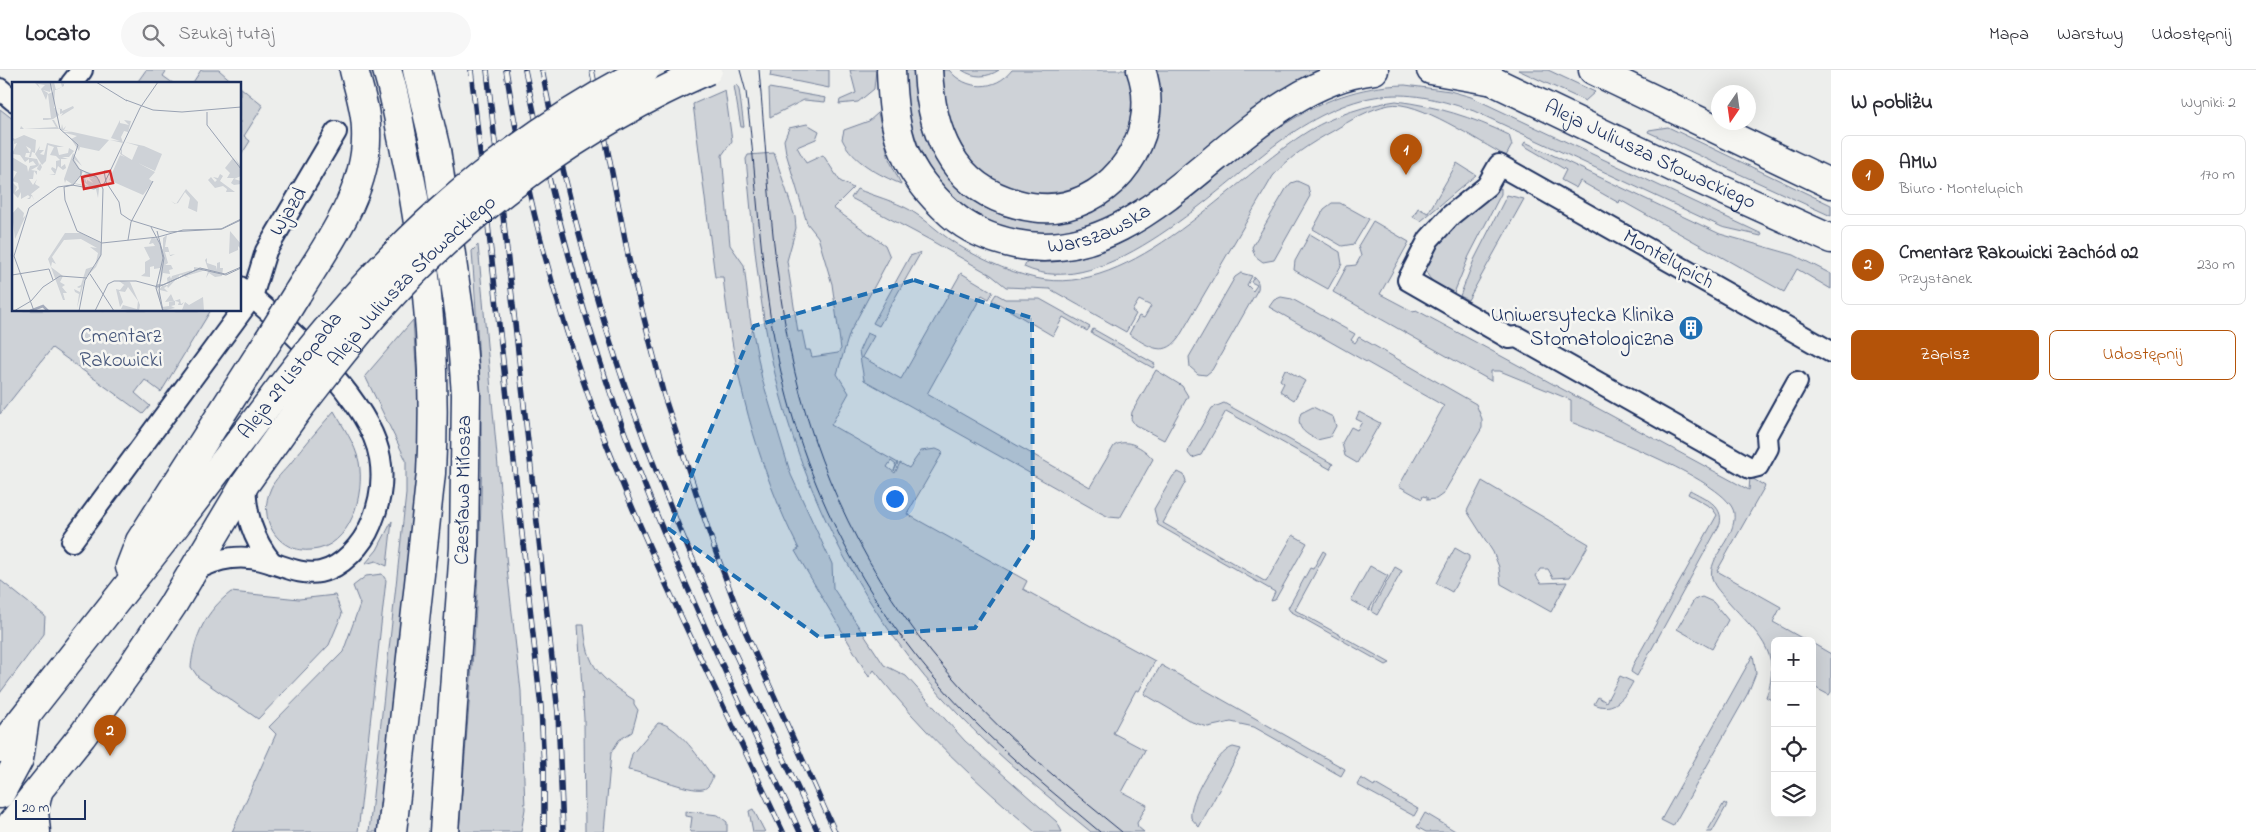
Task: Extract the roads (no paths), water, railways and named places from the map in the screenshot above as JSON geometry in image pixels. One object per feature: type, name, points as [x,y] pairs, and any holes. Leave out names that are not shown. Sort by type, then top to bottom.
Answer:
[{"type":"main road","points":[[117,601],[140,541],[268,341],[348,209],[362,166],[366,129],[354,70]]},
{"type":"main road","name":"Czesława Miłosza","points":[[387,70],[413,183],[426,285],[434,418],[431,473],[392,832]]},
{"type":"main road","name":"Czesława Miłosza","points":[[417,70],[436,150],[460,317],[466,394],[464,548],[444,832]]},
{"type":"main road","name":"Aleja 29 Listopada","points":[[0,748],[117,601],[326,329],[365,283],[430,218],[527,141],[587,102],[645,70]]},
{"type":"main road","name":"Aleja Juliusza Słowackiego","points":[[192,572],[245,484],[346,347],[398,288],[444,243],[493,201],[542,164],[598,127],[708,70]]},
{"type":"main road","name":"Warszawska","points":[[891,70],[893,101],[899,138],[910,166],[928,194],[971,229],[1006,242],[1046,248],[1085,241],[1128,223],[1153,206],[1259,122],[1291,100],[1332,80],[1374,70]]},
{"type":"main road","name":"Warszawska","points":[[928,70],[929,94],[934,123],[951,158],[963,174],[993,196],[1026,206],[1048,208],[1066,206],[1097,191],[1124,168],[1133,156],[1144,126],[1146,107],[1146,91],[1141,70]]},
{"type":"main road","points":[[1431,70],[1479,75]]},
{"type":"main road","points":[[1593,70],[1831,184]]},
{"type":"main road","name":"Aleja Juliusza Słowackiego","points":[[1479,75],[1831,239]]},
{"type":"main road","points":[[5,832],[38,792],[128,672],[192,572]]},
{"type":"main road","points":[[0,794],[18,759],[25,716]]},
{"type":"main road","points":[[36,832],[34,811],[38,792]]},
{"type":"street","points":[[73,82],[82,70]]},
{"type":"street","points":[[0,90],[12,99]]},
{"type":"street","name":"Wjazd","points":[[246,292],[266,250],[336,132]]},
{"type":"street","name":"Montelupich","points":[[1797,382],[1767,436],[1768,448],[1758,466],[1750,468],[1517,337],[1509,338],[1408,280],[1420,253],[1429,239],[1451,215],[1487,186],[1499,165],[1831,352]]},
{"type":"street","points":[[192,572],[208,562],[236,557],[272,562],[296,571],[321,572],[346,558],[359,546],[377,510],[381,493],[380,457],[371,432],[348,395],[300,339],[246,292]]},
{"type":"street","name":"Wjazd","points":[[72,541],[233,311]]},
{"type":"street","points":[[245,484],[246,510],[252,531],[260,548],[272,562]]},
{"type":"tram line","points":[[740,70],[746,92],[762,252],[776,348],[788,399],[803,449],[822,497],[844,544],[869,589],[898,632],[930,673],[997,744],[1100,832]]},
{"type":"tram line","points":[[759,70],[772,222],[787,336],[807,416],[821,459],[838,501],[880,580],[932,653],[961,687],[979,707],[1039,763],[1122,832]]},
{"type":"railway","points":[[471,70],[541,707],[544,769],[544,832]]},
{"type":"railway","points":[[487,70],[558,713],[563,832]]},
{"type":"railway","points":[[506,70],[522,158],[542,244],[566,330],[595,414],[661,573],[783,832]]},
{"type":"railway","points":[[525,70],[571,265],[616,408],[652,503],[692,598],[800,832]]},
{"type":"railway","points":[[542,70],[576,222],[604,323],[620,372],[674,516],[734,652],[818,832]]},
{"type":"railway","points":[[592,70],[629,260],[664,396],[714,547],[746,633],[835,832]]},
{"type":"place","name":"AMW","points":[[1406,175]]},
{"type":"place","name":"Uniwersytecka Klinika Stomatologiczna","points":[[1691,328]]},
{"type":"place","name":"Cmentarz Rakowicki Zachód 02","points":[[110,756]]},
{"type":"park label","name":"Cmentarz Rakowicki","points":[[121,349]]}]
